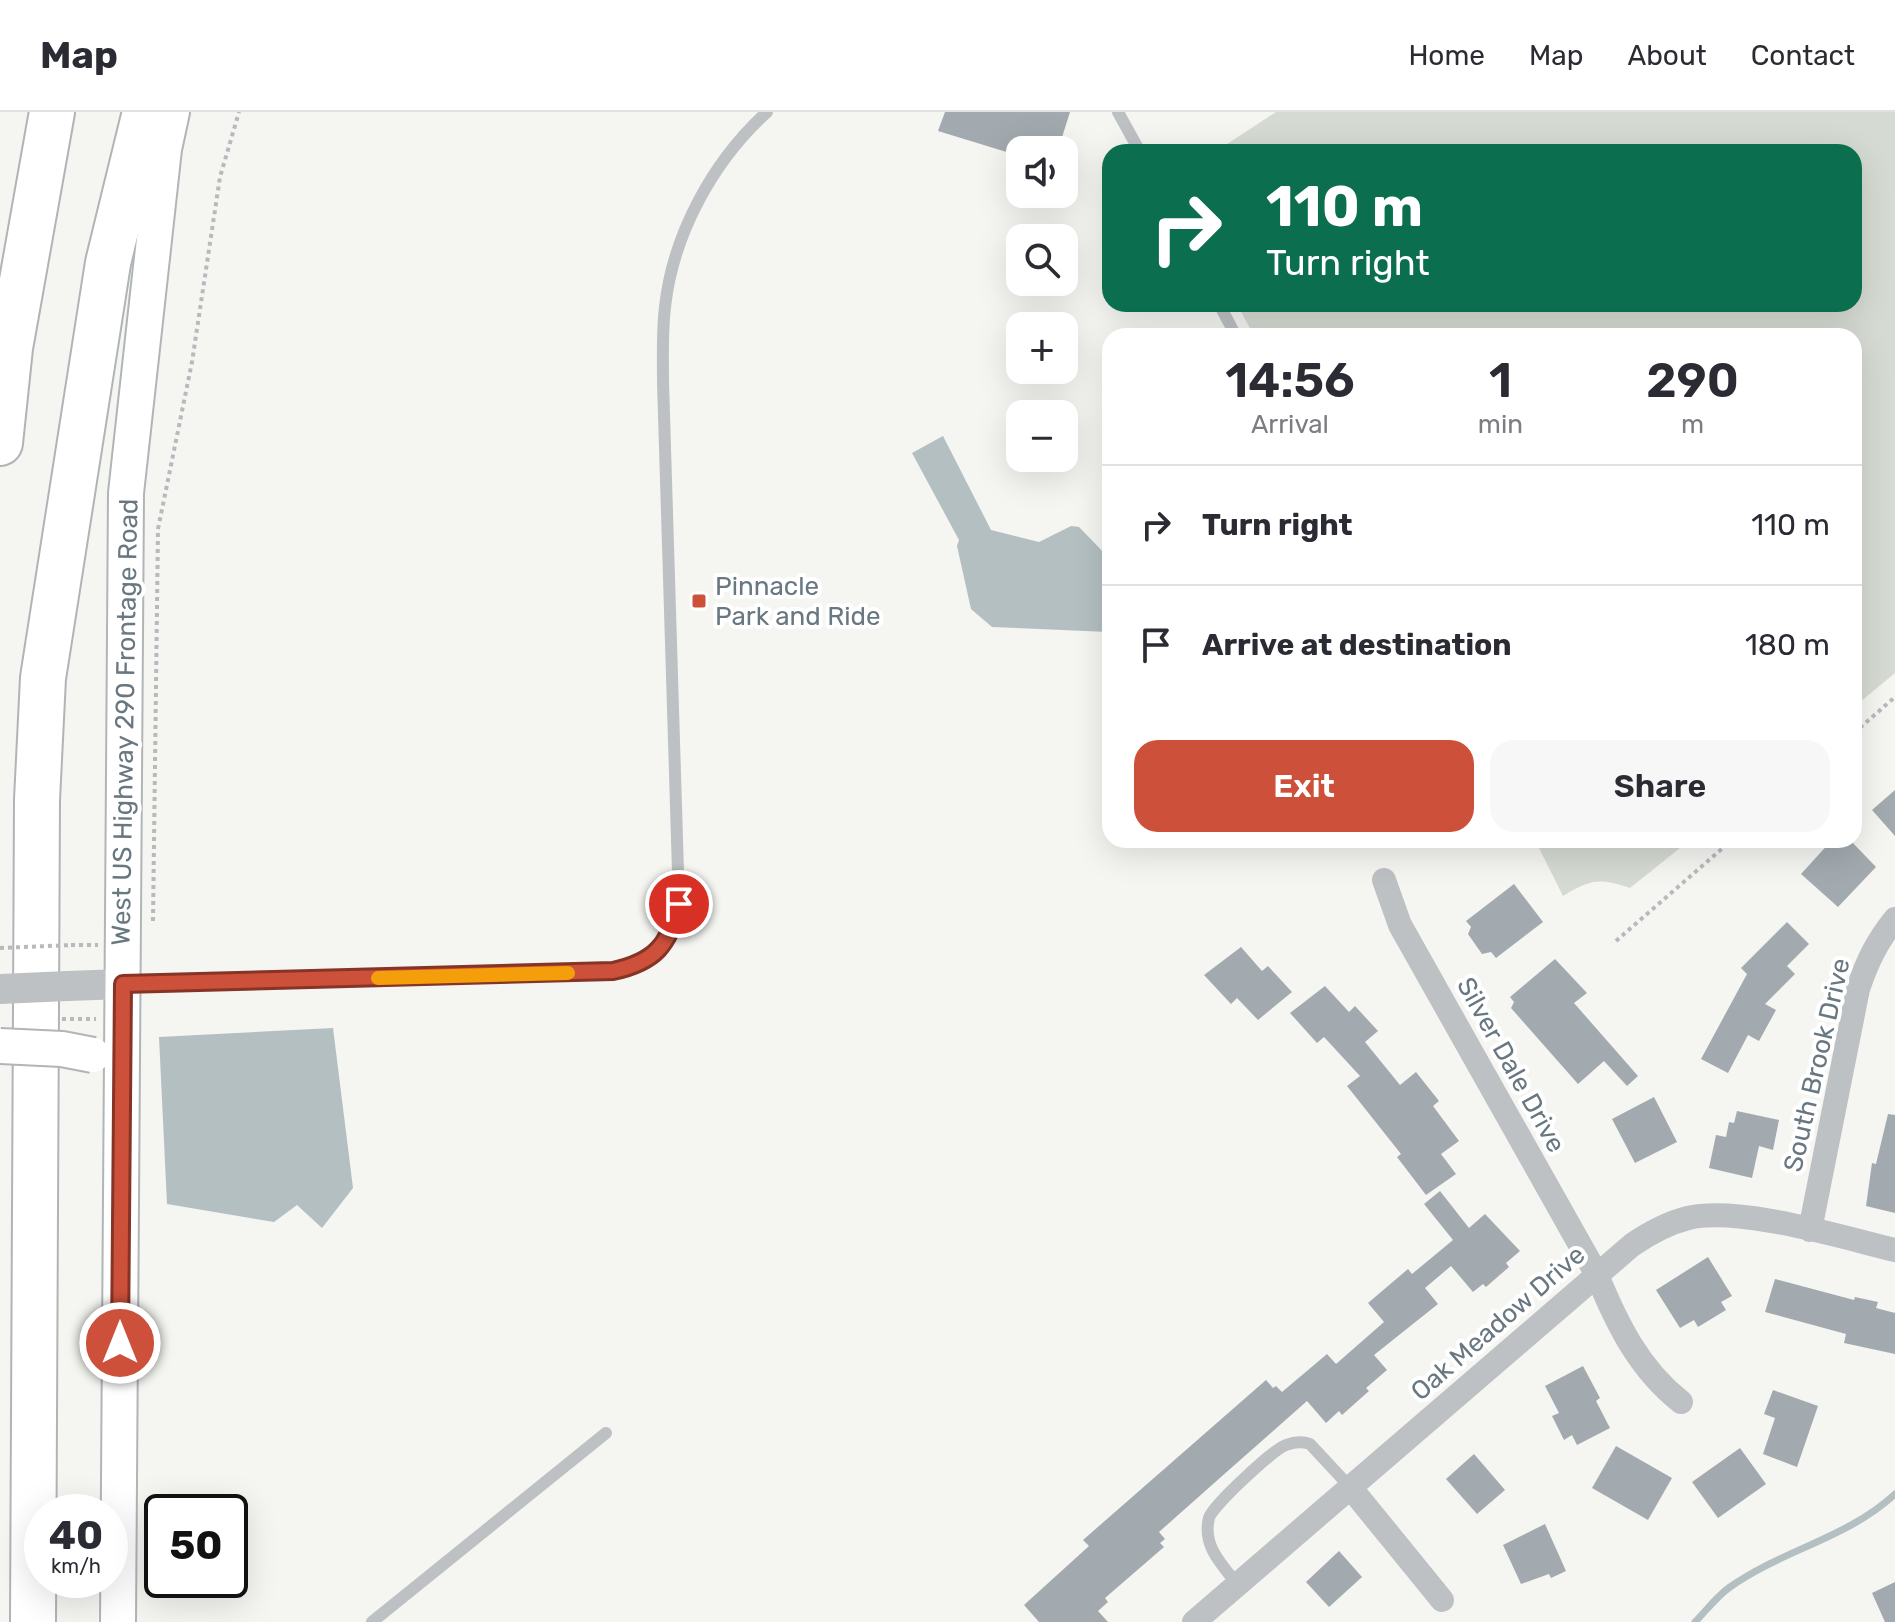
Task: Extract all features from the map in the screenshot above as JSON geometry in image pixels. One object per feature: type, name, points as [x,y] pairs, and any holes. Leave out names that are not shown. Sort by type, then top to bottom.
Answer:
[{"type":"highway","points":[[0,443],[10,348],[52,112]]},
{"type":"highway","points":[[33,1622],[37,800],[43,678],[108,263],[145,112]]},
{"type":"main road","name":"West US Highway 290 Frontage Road","points":[[118,1622],[126,493],[164,149],[172,112]]},
{"type":"main road","points":[[0,1046],[62,1049],[93,1055],[122,1096]]},
{"type":"street","name":"Silver Dale Drive","points":[[1384,880],[1400,925],[1597,1275],[1612,1312],[1645,1368],[1681,1402]]},
{"type":"street","name":"South Brook Drive","points":[[1810,1230],[1858,989],[1867,960],[1895,919]]},
{"type":"street","points":[[0,989],[123,984]]},
{"type":"street","name":"Oak Meadow Drive","points":[[1194,1622],[1643,1237],[1688,1218],[1738,1217],[1895,1250]]},
{"type":"street","points":[[1350,1487],[1442,1600]]},
{"type":"lane","points":[[123,984],[613,971],[650,958],[667,939],[679,904],[663,366],[665,305],[674,262],[695,209],[727,155],[767,112]]},
{"type":"lane","points":[[1118,112],[1136,144]]},
{"type":"lane","points":[[372,1622],[606,1433]]},
{"type":"lane","points":[[1238,1585],[1209,1545],[1208,1520],[1215,1505],[1288,1444],[1310,1444],[1350,1487]]},
{"type":"path","points":[[153,930],[158,529],[192,362],[220,177],[239,112]]},
{"type":"path","points":[[1862,726],[1895,697]]},
{"type":"path","points":[[1616,941],[1723,848]]},
{"type":"path","points":[[0,948],[71,945]]},
{"type":"shaded area","points":[[1276,112],[1895,112],[1895,673],[1862,700],[1862,328],[1250,328],[1241,312],[1862,312],[1862,144],[1227,144]]},
{"type":"shaded area","points":[[943,436],[991,530],[1039,542],[1071,526],[1079,527],[1102,551],[1102,632],[992,627],[971,609],[957,546],[959,540],[912,453]]},
{"type":"shaded area","points":[[1539,848],[1680,848],[1630,888],[1596,882],[1563,896]]},
{"type":"shaded area","points":[[333,1028],[353,1188],[322,1228],[297,1205],[274,1222],[167,1204],[159,1037]]},
{"type":"building","points":[[945,112],[1070,112],[1062,136],[1006,136],[1006,152],[938,131]]},
{"type":"building","points":[[1895,790],[1895,836],[1872,810]]},
{"type":"building","points":[[1825,848],[1858,848],[1876,867],[1838,907],[1801,874]]},
{"type":"building","points":[[1514,884],[1543,922],[1496,958],[1491,952],[1482,954],[1468,934],[1471,927],[1466,921]]},
{"type":"building","points":[[1787,922],[1809,944],[1787,966],[1795,974],[1765,1004],[1776,1010],[1759,1041],[1748,1035],[1728,1073],[1701,1059],[1747,974],[1741,968]]},
{"type":"building","points":[[1241,947],[1262,971],[1268,966],[1292,992],[1258,1020],[1237,998],[1231,1004],[1204,975]]},
{"type":"building","points":[[1555,959],[1587,993],[1574,1003],[1638,1076],[1627,1086],[1604,1061],[1578,1084],[1511,1008],[1514,1002],[1510,997]]},
{"type":"building","points":[[1325,986],[1349,1012],[1355,1006],[1378,1031],[1365,1042],[1400,1085],[1416,1072],[1439,1101],[1433,1106],[1459,1141],[1441,1154],[1456,1174],[1426,1195],[1397,1157],[1401,1154],[1347,1086],[1360,1076],[1324,1037],[1317,1043],[1290,1013]]},
{"type":"building","points":[[1654,1097],[1677,1142],[1635,1163],[1612,1119]]},
{"type":"building","points":[[1737,1111],[1779,1120],[1773,1150],[1759,1146],[1752,1178],[1709,1168],[1716,1135],[1726,1137],[1729,1122],[1734,1123]]},
{"type":"building","points":[[1888,1114],[1895,1115],[1895,1213],[1866,1206],[1872,1163],[1876,1164]]},
{"type":"building","points":[[1440,1191],[1469,1228],[1485,1214],[1520,1251],[1506,1263],[1509,1267],[1486,1287],[1483,1284],[1473,1292],[1451,1266],[1425,1288],[1438,1304],[1374,1355],[1387,1370],[1366,1388],[1369,1391],[1342,1415],[1339,1411],[1326,1423],[1307,1401],[1230,1469],[1159,1532],[1165,1539],[1160,1543],[1164,1547],[1105,1598],[1108,1602],[1098,1611],[1108,1622],[1039,1622],[1024,1605],[1089,1546],[1083,1540],[1266,1380],[1282,1392],[1327,1354],[1336,1364],[1384,1322],[1368,1303],[1408,1269],[1412,1274],[1453,1240],[1424,1204]]},
{"type":"building","points":[[1708,1257],[1732,1296],[1721,1302],[1726,1310],[1698,1327],[1694,1320],[1680,1328],[1656,1290]]},
{"type":"building","points":[[1775,1279],[1854,1300],[1855,1297],[1878,1302],[1876,1308],[1895,1313],[1895,1354],[1844,1343],[1846,1334],[1765,1312]]},
{"type":"building","points":[[1583,1366],[1600,1398],[1596,1401],[1610,1428],[1577,1445],[1572,1435],[1564,1440],[1552,1416],[1559,1413],[1545,1386]]},
{"type":"building","points":[[1773,1390],[1818,1406],[1797,1467],[1763,1454],[1775,1418],[1764,1414]]},
{"type":"building","points":[[1616,1446],[1672,1478],[1648,1520],[1592,1488]]},
{"type":"building","points":[[1740,1448],[1766,1484],[1718,1518],[1692,1482]]},
{"type":"building","points":[[1474,1454],[1505,1490],[1477,1514],[1446,1479]]},
{"type":"building","points":[[1545,1524],[1566,1571],[1551,1578],[1549,1574],[1521,1584],[1503,1545]]},
{"type":"building","points":[[1339,1551],[1362,1577],[1329,1607],[1306,1582]]},
{"type":"building","points":[[1895,1582],[1895,1622],[1885,1622],[1872,1593]]},
{"type":"waterway","points":[[1695,1622],[1716,1599],[1750,1574],[1857,1522],[1895,1494]]},
{"type":"slow traffic","points":[[378,978],[568,973]]},
{"type":"place","name":"Pinnacle Park and Ride","points":[[699,601]]},
{"type":"route","points":[[120,1343],[123,984],[613,971],[639,964],[659,949],[673,926],[679,904]]}]
